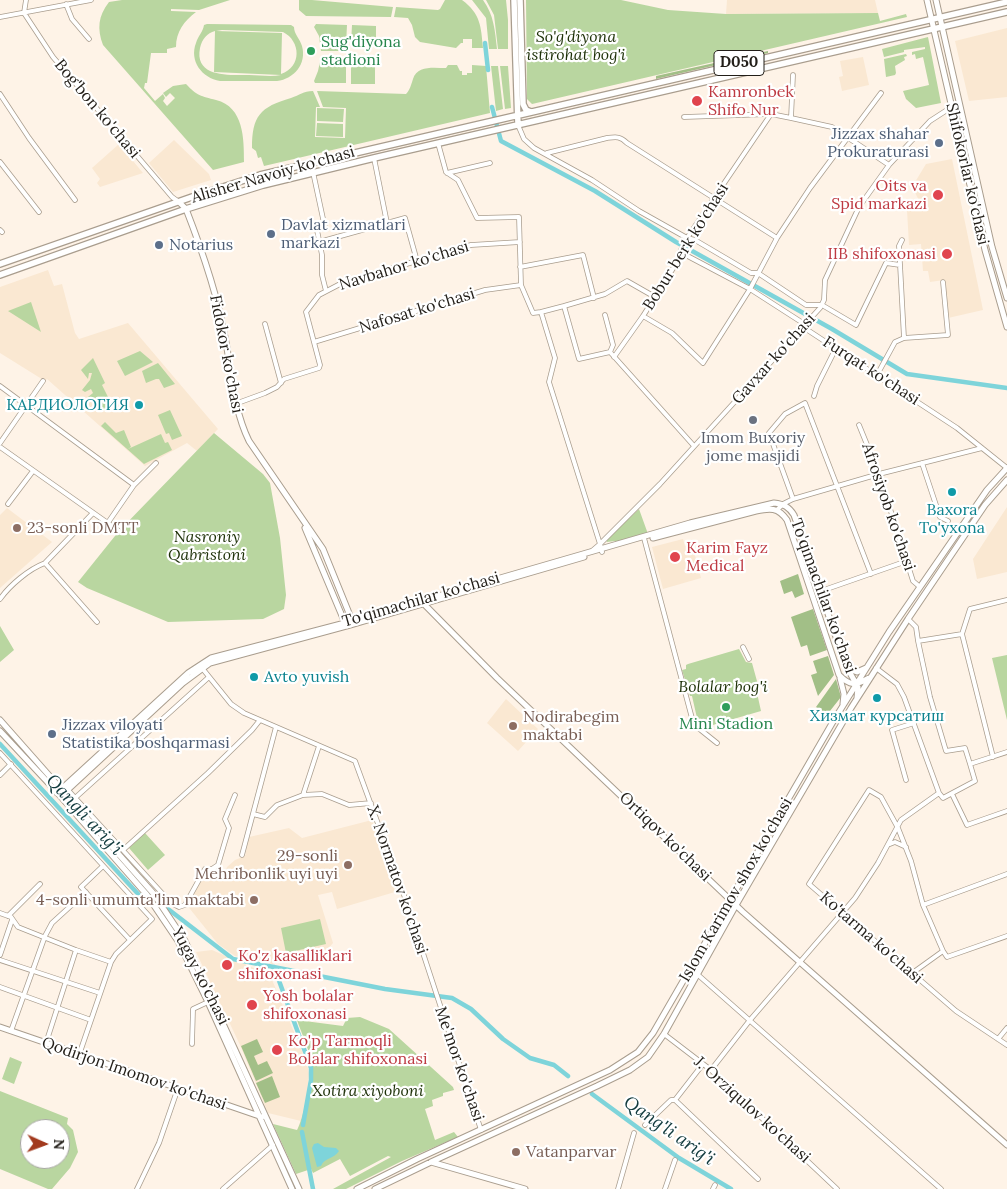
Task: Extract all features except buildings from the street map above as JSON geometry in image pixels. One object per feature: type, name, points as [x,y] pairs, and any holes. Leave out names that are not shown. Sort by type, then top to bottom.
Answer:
[{"type":"main road","points":[[514,0],[520,105],[531,112]]},
{"type":"main road","points":[[518,125],[520,114],[520,0]]},
{"type":"main road","name":"Shifokorlar ko'chasi","points":[[927,0],[985,250],[1007,327]]},
{"type":"main road","name":"Shifokorlar ko'chasi","points":[[936,0],[992,247],[1007,298]]},
{"type":"main road","name":"Alisher Navoiy ko'chasi","points":[[0,264],[260,175],[1007,2]]},
{"type":"main road","name":"D050","points":[[941,26],[1007,12]]},
{"type":"main road","name":"Alisher Navoiy ko'chasi","points":[[0,275],[186,209],[313,172],[941,26]]},
{"type":"main road","points":[[520,114],[533,121]]},
{"type":"main road","name":"Bog'bon ko'chasi","points":[[178,202],[186,209]]},
{"type":"main road","name":"Fidokor ko'chasi","points":[[186,209],[213,286],[225,337],[239,419],[249,441],[323,549],[354,623]]},
{"type":"main road","name":"Islom Karimov shox ko'chasi","points":[[357,1189],[417,1159],[610,1070],[638,1052],[653,1033],[842,706],[866,668],[987,490],[1007,468]]},
{"type":"main road","name":"Islom Karimov shox ko'chasi","points":[[375,1189],[597,1086],[644,1061],[664,1034],[736,905],[869,678],[985,505],[1007,480]]},
{"type":"main road","name":"To'qimachilar ko'chasi","points":[[645,539],[690,523],[768,504],[783,504],[794,515],[846,666],[856,684],[857,698]]},
{"type":"main road","name":"To'qimachilar ko'chasi","points":[[201,666],[354,623],[601,549],[768,508],[777,510],[787,520],[839,675],[848,683],[856,684],[869,678]]},
{"type":"main road","name":"Fidokor ko'chasi","points":[[300,516],[344,623]]},
{"type":"main road","name":"To'qimachilar ko'chasi","points":[[422,602],[601,549]]},
{"type":"main road","points":[[811,593],[816,595],[821,590]]},
{"type":"main road","name":"Ortiqov ko'chasi","points":[[422,602],[497,678],[736,905],[1007,1144]]},
{"type":"main road","name":"To'qimachilar ko'chasi","points":[[62,792],[103,749],[211,658],[344,623],[354,623]]},
{"type":"main road","points":[[846,666],[850,670],[857,672],[866,668]]},
{"type":"main road","points":[[839,675],[844,694],[842,706]]},
{"type":"main road","name":"Yugay ko'chasi","points":[[0,720],[153,894],[185,941],[299,1189]]},
{"type":"main road","name":"Yugay ko'chasi","points":[[0,731],[62,792],[147,895],[178,942],[208,1002],[292,1189]]},
{"type":"main road","name":"Qodirjon Imomov ko'chasi","points":[[0,1028],[268,1119]]},
{"type":"main road","points":[[539,1104],[543,1103],[545,1106],[545,1110],[542,1112]]},
{"type":"main road","points":[[431,1162],[525,1189]]},
{"type":"street","points":[[24,13],[26,0]]},
{"type":"street","points":[[0,16],[91,0]]},
{"type":"street","points":[[66,4],[72,19],[89,39]]},
{"type":"street","name":"Bog'bon ko'chasi","points":[[24,13],[53,57],[172,198],[178,202]]},
{"type":"street","points":[[791,118],[793,75]]},
{"type":"street","points":[[643,316],[672,333],[703,363],[750,288],[777,238],[810,188],[880,93]]},
{"type":"street","points":[[0,94],[29,138],[75,200]]},
{"type":"street","name":"Gavxar ko'chasi","points":[[601,549],[817,311],[824,300],[825,280],[859,207],[889,165],[930,121],[947,110],[960,107]]},
{"type":"street","points":[[684,117],[771,114],[832,127],[889,165]]},
{"type":"street","name":"Bobur berk ko'chasi","points":[[614,357],[655,298],[679,258],[687,238],[771,114]]},
{"type":"street","points":[[518,125],[524,139],[534,148],[547,153],[639,211],[687,238],[696,240],[751,273],[758,273],[806,305],[822,304],[856,325],[886,264],[900,265]]},
{"type":"street","points":[[547,153],[616,136],[622,138],[777,238]]},
{"type":"street","points":[[438,144],[447,173],[458,180],[477,218],[519,217],[521,285],[533,313],[594,298],[605,294],[627,280],[655,298]]},
{"type":"street","points":[[374,158],[387,223]]},
{"type":"street","points":[[0,162],[39,212]]},
{"type":"street","points":[[447,173],[490,163]]},
{"type":"street","points":[[313,172],[325,228],[317,230],[322,255],[322,275],[326,291]]},
{"type":"street","points":[[319,242],[405,218],[417,261]]},
{"type":"street","points":[[902,240],[899,246],[904,338]]},
{"type":"street","name":"Navbahor ko'chasi","points":[[314,342],[306,312],[319,295],[342,283],[471,245],[520,242]]},
{"type":"street","name":"Furqat ko'chasi","points":[[680,252],[750,288],[806,324],[806,329],[957,428],[1007,468]]},
{"type":"street","points":[[520,267],[583,255],[594,298]]},
{"type":"street","points":[[877,375],[895,342],[904,338],[948,335],[943,282]]},
{"type":"street","name":"Nafosat ko'chasi","points":[[314,342],[486,290],[521,285]]},
{"type":"street","points":[[564,306],[579,359],[610,352]]},
{"type":"street","points":[[541,312],[555,358],[549,382],[601,549]]},
{"type":"street","points":[[605,314],[613,345],[610,352]]},
{"type":"street","points":[[265,324],[281,383]]},
{"type":"street","points":[[235,404],[277,387],[284,379],[316,370],[320,365],[314,342]]},
{"type":"street","points":[[814,396],[836,348]]},
{"type":"street","points":[[610,352],[694,446]]},
{"type":"street","points":[[0,443],[43,381]]},
{"type":"street","points":[[0,386],[134,485]]},
{"type":"street","points":[[793,499],[769,433],[785,414],[805,403],[872,574]]},
{"type":"street","name":"Afrosiyob ko'chasi","points":[[859,426],[879,474],[913,581],[920,587]]},
{"type":"street","points":[[0,447],[119,531]]},
{"type":"street","points":[[777,510],[783,504],[793,499],[879,474],[982,448]]},
{"type":"street","points":[[107,524],[134,485],[156,463]]},
{"type":"street","points":[[922,463],[940,516],[948,521]]},
{"type":"street","points":[[8,504],[33,470]]},
{"type":"street","points":[[0,599],[5,591],[38,566],[45,563],[93,513]]},
{"type":"street","points":[[645,539],[693,722],[717,743]]},
{"type":"street","points":[[821,590],[907,561]]},
{"type":"street","points":[[45,563],[96,622]]},
{"type":"street","points":[[993,756],[962,634],[970,608],[1007,600]]},
{"type":"street","points":[[876,668],[897,684],[904,697],[938,793],[943,798],[975,781],[965,748],[946,751],[930,697],[916,627],[908,619]]},
{"type":"street","points":[[918,640],[962,634]]},
{"type":"street","points":[[743,647],[749,659]]},
{"type":"street","points":[[201,666],[231,704],[244,713],[319,746],[303,795]]},
{"type":"street","points":[[75,798],[209,677]]},
{"type":"street","points":[[123,850],[208,773],[260,720]]},
{"type":"street","points":[[906,780],[892,730],[914,723]]},
{"type":"street","points":[[242,855],[276,727]]},
{"type":"street","name":"X. Normatov ko'chasi","points":[[319,746],[355,761],[403,892],[438,999]]},
{"type":"street","name":"Yugay ko'chasi","points":[[0,752],[152,918],[130,940]]},
{"type":"street","points":[[970,764],[1007,752]]},
{"type":"street","points":[[0,775],[11,764]]},
{"type":"street","name":"Ko'tarma ko'chasi","points":[[943,951],[923,905],[912,861],[898,828],[882,797],[869,790],[809,884],[956,1011],[998,1038],[1007,1046]]},
{"type":"street","points":[[62,792],[75,798],[171,903],[179,907],[185,905],[205,869],[212,869],[218,865],[229,828],[225,820],[235,795]]},
{"type":"street","points":[[711,1070],[750,1020],[860,891],[890,844],[901,820],[938,793]]},
{"type":"street","points":[[253,814],[265,817],[277,805],[303,795],[322,794],[349,805],[371,803]]},
{"type":"street","points":[[952,794],[967,825],[1007,811]]},
{"type":"street","points":[[890,844],[895,842],[906,847]]},
{"type":"street","points":[[79,1055],[111,962],[130,940],[81,887],[103,866]]},
{"type":"street","points":[[923,905],[1007,874]]},
{"type":"street","points":[[8,916],[40,884]]},
{"type":"street","points":[[11,1031],[45,936],[52,923],[86,892]]},
{"type":"street","points":[[0,913],[8,916],[18,926],[111,962]]},
{"type":"street","points":[[0,955],[12,920]]},
{"type":"street","points":[[911,974],[943,951],[948,957],[1007,936]]},
{"type":"street","points":[[46,1043],[76,950]]},
{"type":"street","points":[[0,960],[100,993]]},
{"type":"street","points":[[698,974],[941,1189]]},
{"type":"street","points":[[0,987],[91,1020]]},
{"type":"street","name":"Me'mor ko'chasi","points":[[438,999],[482,1130]]},
{"type":"street","points":[[192,1044],[193,1009],[208,1002]]},
{"type":"street","points":[[998,1038],[1007,1028]]},
{"type":"street","name":"J. Orziqulov ko'chasi","points":[[664,1034],[711,1070],[837,1189]]},
{"type":"street","points":[[645,1125],[671,1100],[675,1100],[703,1064]]},
{"type":"street","points":[[137,1189],[160,1143],[178,1088]]},
{"type":"street","points":[[675,1100],[758,1179]]},
{"type":"street","points":[[618,1189],[634,1134]]},
{"type":"street","points":[[223,1189],[273,1144]]},
{"type":"street","points":[[665,1189],[675,1160]]},
{"type":"shaded area","points":[[727,0],[875,0],[878,13],[726,14]]},
{"type":"shaded area","points":[[1007,28],[1007,97],[969,101],[955,41]]},
{"type":"shaded area","points":[[863,57],[869,85],[842,91],[839,77],[843,76],[840,61]]},
{"type":"shaded area","points":[[174,140],[209,174],[211,180],[173,192],[149,163]]},
{"type":"shaded area","points":[[119,144],[143,173],[100,187],[97,183],[100,179],[92,168]]},
{"type":"shaded area","name":"IIB shifoxonasi","points":[[952,159],[983,310],[948,318],[944,280],[930,282],[928,271],[923,271],[921,244],[909,245],[907,210],[922,206],[912,187],[926,164]]},
{"type":"shaded area","points":[[48,270],[54,286],[62,284],[75,333],[79,339],[128,323],[218,429],[197,451],[187,443],[145,466],[47,379],[45,381],[0,353],[0,287]]},
{"type":"shaded area","points":[[1007,507],[1007,572],[977,579],[973,559]]},
{"type":"shaded area","name":"23-sonli DMTT","points":[[7,508],[52,542],[0,588],[0,515]]},
{"type":"shaded area","name":"Karim Fayz Medical","points":[[683,539],[685,546],[692,544],[701,578],[663,589],[652,547]]},
{"type":"shaded area","name":"Nodirabegim maktabi","points":[[506,699],[538,729],[518,751],[487,723]]},
{"type":"shaded area","name":"4-sonli umumta'lim maktabi","points":[[372,820],[395,892],[337,909],[332,892],[318,895],[333,943],[328,949],[275,960],[273,964],[235,956],[218,944],[186,904],[206,871],[226,870],[235,860],[245,856],[249,837],[289,828],[302,838]]},
{"type":"shaded area","points":[[212,950],[270,975],[307,1063],[309,1074],[306,1101],[301,1121],[268,1113],[240,1045],[196,952]]},
{"type":"green space","points":[[122,0],[230,0],[199,10],[171,9],[171,11],[196,12],[182,27],[177,36],[176,47],[167,49],[167,53],[151,53],[147,83],[145,83],[144,88],[155,101],[163,94],[165,98],[163,101],[167,106],[175,98],[170,93],[166,97],[163,93],[173,86],[186,84],[200,95],[216,100],[232,109],[243,134],[244,162],[213,170],[103,45],[99,28],[103,12],[109,2]]},
{"type":"green space","points":[[299,0],[393,7],[391,17],[306,16],[299,10]]},
{"type":"green space","points":[[445,0],[462,0],[473,10],[479,21],[483,48],[472,48],[472,39],[463,39],[463,43],[456,48],[420,42],[415,37],[408,18],[394,17],[396,7],[438,10]]},
{"type":"green space","points":[[472,0],[483,0],[490,11],[497,49],[489,49],[486,18]]},
{"type":"green space","points":[[486,0],[506,0],[508,49],[498,49],[494,15]]},
{"type":"green space","name":"So'g'diyona istirohat bog'i","points":[[526,0],[621,0],[668,10],[726,14],[878,13],[880,21],[906,14],[907,17],[532,104],[527,99]]},
{"type":"green space","points":[[316,24],[347,25],[346,45],[342,51],[321,51],[319,36],[314,27]]},
{"type":"green space","points":[[204,25],[291,25],[294,27],[302,46],[303,59],[298,70],[283,80],[220,81],[214,79],[199,68],[194,56],[196,43]],"holes":[[[215,31],[214,72],[281,75],[224,74],[215,73],[208,70],[202,65],[200,48],[205,37]],[[216,31],[283,32],[289,36],[296,47],[296,60],[288,71],[281,74],[282,33]]]},
{"type":"green space","points":[[352,25],[376,26],[376,45],[351,44]]},
{"type":"green space","points":[[928,37],[941,103],[916,108],[906,99],[903,91],[929,85],[923,57],[916,59],[915,54],[912,55],[912,52],[925,49],[925,47],[904,50],[904,52],[884,57],[882,49]]},
{"type":"green space","points":[[768,51],[768,53],[656,79],[656,76]]},
{"type":"green space","points":[[906,54],[905,60],[895,66],[895,75],[886,77],[884,59]]},
{"type":"green space","points":[[321,57],[342,57],[346,63],[346,83],[315,83]]},
{"type":"green space","points":[[351,64],[375,65],[375,84],[351,84]]},
{"type":"green space","points":[[448,65],[457,65],[460,71],[462,71],[462,75],[472,73],[472,65],[486,66],[490,113],[264,166],[261,157],[258,158],[256,151],[252,148],[252,137],[256,120],[265,109],[280,101],[304,92],[313,91],[320,107],[316,107],[315,137],[345,138],[346,108],[323,107],[317,91],[406,94],[418,71],[427,68],[446,68]]},
{"type":"green space","points":[[491,66],[498,66],[503,109],[496,111]]},
{"type":"green space","points":[[500,66],[508,66],[511,108],[505,109]]},
{"type":"green space","points":[[317,108],[344,109],[343,122],[317,121]]},
{"type":"green space","points":[[317,123],[343,124],[343,137],[316,136]]},
{"type":"green space","points":[[31,302],[41,332],[8,311]]},
{"type":"green space","points":[[140,351],[153,362],[125,376],[117,361]]},
{"type":"green space","points":[[93,358],[105,383],[102,385],[112,405],[101,411],[88,397],[93,393],[91,389],[85,392],[82,390],[90,380],[92,373],[89,373],[88,379],[81,370]]},
{"type":"green space","points":[[158,363],[175,384],[164,388],[159,379],[146,383],[142,371]]},
{"type":"green space","points":[[170,410],[182,436],[172,440],[169,433],[166,434],[158,415]]},
{"type":"green space","points":[[105,422],[116,433],[124,430],[131,447],[128,449],[161,434],[165,443],[168,442],[172,450],[144,464],[101,426]]},
{"type":"green space","name":"Nasroniy Qabristoni","points":[[214,433],[263,474],[270,483],[280,538],[286,595],[284,609],[263,619],[168,622],[87,588],[78,582],[119,531]]},
{"type":"green space","points":[[639,509],[648,534],[616,544],[615,541],[607,542],[606,540]]},
{"type":"green space","points":[[798,574],[804,594],[795,598],[792,591],[784,594],[780,581]]},
{"type":"green space","points":[[813,609],[827,650],[810,656],[807,645],[801,647],[791,617]]},
{"type":"green space","points":[[0,626],[14,650],[0,662]]},
{"type":"green space","name":"Bolalar bog'i","points":[[739,649],[746,662],[752,663],[760,692],[757,693],[761,711],[706,727],[697,718],[692,696],[690,696],[682,670],[686,669],[688,664]]},
{"type":"green space","points":[[1007,655],[1007,720],[992,658]]},
{"type":"green space","points":[[828,656],[834,675],[818,696],[811,675],[817,673],[813,661]]},
{"type":"green space","points":[[836,679],[841,697],[826,716],[816,707]]},
{"type":"green space","points":[[145,833],[165,855],[148,870],[129,848]]},
{"type":"green space","points":[[320,919],[326,944],[286,953],[281,928]]},
{"type":"green space","name":"Xotira xiyoboni","points":[[360,1017],[389,1029],[453,1087],[454,1090],[443,1093],[443,1096],[432,1100],[433,1106],[425,1109],[435,1140],[454,1132],[458,1137],[402,1161],[346,1189],[333,1189],[391,1157],[388,1156],[350,1176],[340,1159],[313,1173],[311,1169],[296,1174],[273,1124],[297,1130],[307,1098],[312,1065],[297,1020],[343,1026],[347,1018]]},
{"type":"green space","points":[[257,1039],[263,1052],[254,1056],[258,1065],[267,1061],[273,1073],[256,1081],[241,1046]]},
{"type":"green space","points":[[10,1057],[22,1062],[14,1084],[2,1079]]},
{"type":"green space","points":[[272,1076],[280,1097],[265,1103],[256,1083]]},
{"type":"green space","points":[[0,1091],[68,1118],[20,1119],[20,1169],[69,1169],[52,1189],[0,1169]]},
{"type":"green space","points":[[70,1127],[73,1130],[78,1152],[70,1168]]},
{"type":"water","points":[[318,1143],[324,1147],[336,1148],[339,1151],[321,1166],[317,1167],[312,1148],[314,1144]]},
{"type":"waterway","points":[[485,43],[488,70]]},
{"type":"waterway","points":[[492,107],[501,141],[595,191],[676,242],[832,329],[907,374],[1007,388]]},
{"type":"waterway","name":"Qangli arig'i","points":[[0,744],[139,895],[149,901]]},
{"type":"waterway","name":"Qangli arig'i","points":[[168,909],[233,959],[385,989],[452,998],[471,1009],[503,1039],[530,1058],[554,1065],[568,1076]]},
{"type":"waterway","points":[[274,967],[311,1068],[311,1080],[303,1125]]},
{"type":"waterway","name":"Qang'li arig'i","points":[[592,1094],[679,1158],[731,1189]]},
{"type":"waterway","points":[[302,1132],[313,1189]]},
{"type":"place","name":"Sug'diyona stadioni","points":[[311,51]]},
{"type":"place","name":"Kamronbek Shifo Nur","points":[[697,101]]},
{"type":"place","name":"Jizzax shahar Prokuraturasi","points":[[939,143]]},
{"type":"place","name":"Oits va Spid markazi","points":[[938,195]]},
{"type":"place","name":"Davlat xizmatlari markazi","points":[[271,234]]},
{"type":"place","name":"Notarius","points":[[159,245]]},
{"type":"place","name":"IIB shifoxonasi","points":[[947,254]]},
{"type":"place","name":"КАРДИОЛОГИЯ","points":[[139,405]]},
{"type":"place","name":"Imom Buxoriy jome masjidi","points":[[753,420]]},
{"type":"place","name":"Baxora To'yxona","points":[[952,492]]},
{"type":"place","name":"23-sonli DMTT","points":[[17,528]]},
{"type":"place","name":"Karim Fayz Medical","points":[[675,557]]},
{"type":"place","name":"Avto yuvish","points":[[254,677]]},
{"type":"place","name":"Хизмат курсатиш","points":[[877,698]]},
{"type":"place","name":"Mini Stadion","points":[[726,707]]},
{"type":"place","name":"Nodirabegim maktabi","points":[[513,726]]},
{"type":"place","name":"Jizzax viloyati Statistika boshqarmasi","points":[[52,734]]},
{"type":"place","name":"29-sonli Mehribonlik uyi uyi","points":[[348,865]]},
{"type":"place","name":"4-sonli umumta'lim maktabi","points":[[254,900]]},
{"type":"place","name":"Ko'z kasalliklari shifoxonasi","points":[[227,965]]},
{"type":"place","name":"Yosh bolalar shifoxonasi","points":[[252,1005]]},
{"type":"place","name":"Ko'p Tarmoqli Bolalar shifoxonasi","points":[[277,1050]]},
{"type":"place","name":"Vatanparvar","points":[[516,1152]]}]
